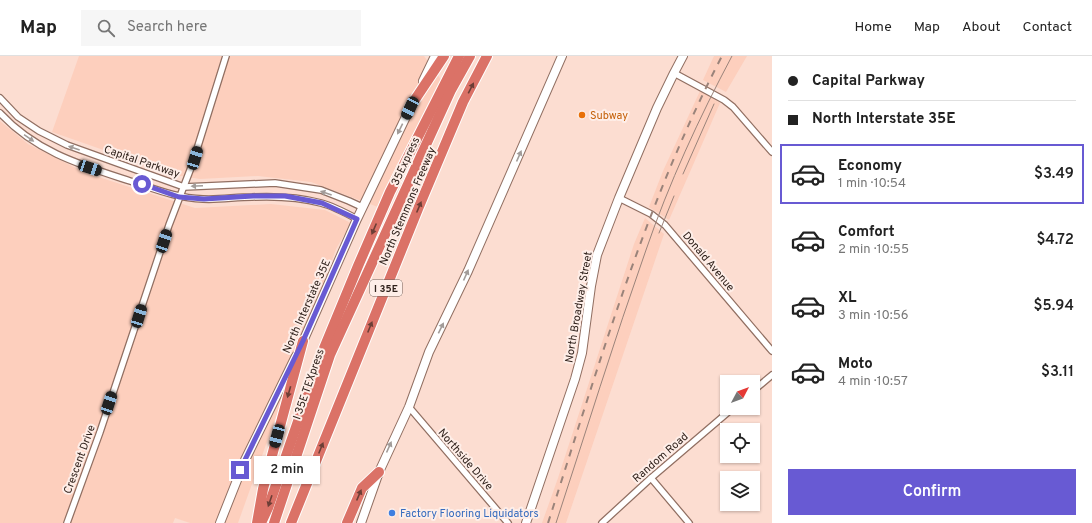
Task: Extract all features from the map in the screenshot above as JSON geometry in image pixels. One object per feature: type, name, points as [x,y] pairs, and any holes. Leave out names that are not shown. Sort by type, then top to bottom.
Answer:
[{"type":"highway","points":[[410,108],[444,56]]},
{"type":"highway","name":"North Stemmons Freeway","points":[[261,523],[268,508],[320,358],[358,266],[390,192],[459,56]]},
{"type":"highway","name":"35Express","points":[[365,278],[451,90],[470,56]]},
{"type":"highway","name":"North Stemmons Freeway","points":[[291,523],[418,209],[464,102],[487,56]]},
{"type":"highway","name":"I 35E TEXpress","points":[[274,523],[330,355],[365,278]]},
{"type":"highway","points":[[257,523],[263,489],[303,341]]},
{"type":"highway","points":[[347,523],[362,488],[379,472]]},
{"type":"main road","name":"North Interstate 35E","points":[[220,523],[245,460],[303,341],[362,207],[435,56]]},
{"type":"main road","points":[[361,523],[379,472],[409,407],[429,352],[471,265],[562,56]]},
{"type":"main road","name":"North Broadway Street","points":[[526,523],[575,379],[582,353],[590,290],[597,255],[657,108],[683,56]]},
{"type":"street","name":"Crescent Drive","points":[[67,523],[100,432],[179,197],[192,165],[226,56]]},
{"type":"street","points":[[674,73],[724,100],[733,107],[772,152]]},
{"type":"street","name":"Capital Parkway","points":[[0,98],[18,117],[39,132],[67,146],[184,186],[275,183],[321,190],[362,207]]},
{"type":"street","name":"Capital Parkway","points":[[0,113],[28,138],[53,153],[76,163],[179,197],[204,199],[285,196],[322,203],[357,219]]},
{"type":"street","name":"Donald Avenue","points":[[619,198],[651,214],[665,225],[772,351]]},
{"type":"street","points":[[760,385],[772,375]]},
{"type":"street","name":"Northside Drive","points":[[409,407],[508,523]]},
{"type":"street","name":"Random Road","points":[[602,523],[725,415]]},
{"type":"street","points":[[652,478],[689,523]]},
{"type":"shaded area","points":[[79,56],[424,56],[445,85],[386,210],[311,182],[258,176],[200,179],[175,175],[52,132]]},
{"type":"shaded area","points":[[714,56],[747,56],[726,92],[703,80]]},
{"type":"shaded area","points":[[700,91],[720,103],[669,220],[649,207],[663,171]]},
{"type":"shaded area","points":[[0,121],[28,144],[86,173],[195,208],[271,204],[325,210],[351,223],[336,249],[238,523],[190,523],[175,518],[173,523],[0,523]]},
{"type":"shaded area","points":[[645,218],[664,234],[566,523],[542,523],[634,244]]},
{"type":"tram line","points":[[556,523],[623,318],[664,200],[685,151],[732,56]]},
{"type":"tram line","points":[[683,174],[714,104]]},
{"type":"tram line","points":[[659,233],[674,196]]},
{"type":"railway","points":[[548,523],[625,286],[670,169],[722,56]]},
{"type":"place","name":"Subway","points":[[582,115]]},
{"type":"place","name":"Factory Flooring Liquidators","points":[[392,513]]},
{"type":"route","points":[[142,184],[179,197],[213,199],[253,196],[285,196],[322,203],[357,219],[303,341],[240,470]]}]
